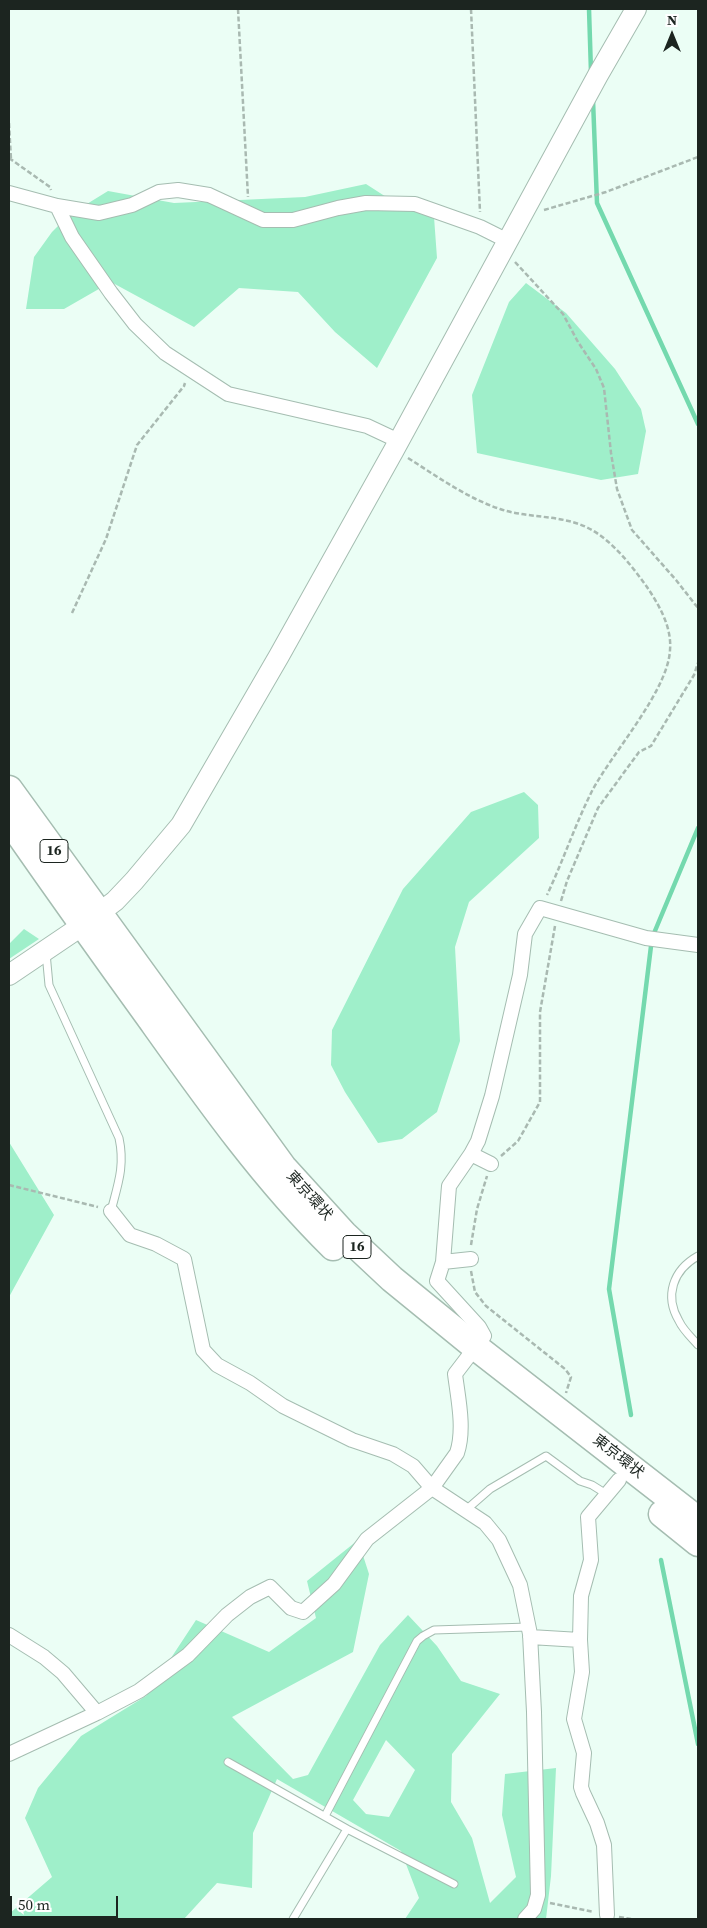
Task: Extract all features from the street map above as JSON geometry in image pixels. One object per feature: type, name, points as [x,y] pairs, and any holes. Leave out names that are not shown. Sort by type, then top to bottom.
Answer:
[{"type":"highway","name":"東京環状","points":[[9,789],[91,919]]},
{"type":"highway","name":"東京環状","points":[[9,820],[91,919],[282,1167],[344,1234],[614,1487],[698,1543]]},
{"type":"highway","name":"東京環状","points":[[470,1353],[698,1520]]},
{"type":"street","points":[[9,975],[115,901],[180,825],[193,806],[397,445],[584,100],[636,9]]},
{"type":"street","points":[[9,194],[56,206],[99,213],[132,205],[159,192],[178,190],[209,195],[263,220],[293,220],[366,203],[415,204],[480,227],[505,245]]},
{"type":"street","points":[[56,206],[72,237],[110,293],[135,324],[166,353],[228,394],[367,426],[397,445]]},
{"type":"street","points":[[9,1754],[139,1691],[188,1655],[227,1615],[250,1597],[270,1587],[291,1608],[303,1612],[334,1584],[367,1538],[432,1488],[459,1448],[460,1421],[456,1374],[484,1336],[479,1327],[437,1281],[444,1262],[449,1186],[471,1154],[478,1140],[492,1096],[520,975],[525,934],[540,908],[653,939],[698,945]]},
{"type":"street","points":[[471,1154],[491,1164]]},
{"type":"street","points":[[111,1211],[130,1235],[156,1244],[184,1259],[203,1350],[217,1365],[250,1383],[283,1406],[352,1440],[393,1454],[413,1466],[432,1488],[484,1523],[499,1540],[520,1585],[529,1632],[538,1895],[534,1909],[525,1919]]},
{"type":"street","points":[[444,1262],[471,1259]]},
{"type":"street","points":[[607,1915],[604,1845],[597,1823],[581,1787],[584,1753],[574,1718],[582,1672],[580,1640],[581,1596],[591,1560],[588,1517],[614,1487]]},
{"type":"street","points":[[529,1632],[580,1640]]},
{"type":"street","points":[[9,1635],[44,1657],[64,1674],[97,1713]]},
{"type":"lane","points":[[45,950],[49,985],[119,1138],[122,1153],[122,1170],[111,1211]]},
{"type":"lane","points":[[698,1256],[689,1261],[675,1276],[671,1302],[679,1322],[698,1345]]},
{"type":"lane","points":[[465,1510],[490,1489],[546,1456],[580,1481],[592,1485],[614,1487]]},
{"type":"lane","points":[[325,1816],[417,1641],[434,1630],[529,1632]]},
{"type":"lane","points":[[228,1762],[347,1829],[454,1884]]},
{"type":"lane","points":[[293,1919],[347,1829]]},
{"type":"path","points":[[238,9],[248,212]]},
{"type":"path","points":[[471,9],[480,227]]},
{"type":"path","points":[[9,123],[10,158],[50,187],[56,206]]},
{"type":"path","points":[[521,217],[601,193],[698,157]]},
{"type":"path","points":[[505,245],[563,314],[578,342],[596,369],[604,388],[617,488],[632,530],[698,608]]},
{"type":"path","points":[[72,613],[106,539],[137,445],[184,386],[186,366]]},
{"type":"path","points":[[397,445],[472,499],[501,510],[576,523],[592,530],[610,543],[637,572],[664,618],[670,649],[665,671],[650,701],[592,791],[540,908]]},
{"type":"path","points":[[564,1398],[571,1378],[565,1369],[486,1306],[475,1292],[472,1279],[471,1238],[477,1209],[491,1164],[518,1142],[540,1102],[540,1012],[558,912],[567,881],[598,808],[639,752],[651,746],[690,683],[698,663]]},
{"type":"path","points":[[9,1185],[111,1211]]},
{"type":"path","points":[[536,1900],[631,1919]]},
{"type":"green space","points":[[366,184],[394,202],[434,217],[437,258],[377,368],[335,332],[298,292],[239,288],[194,327],[111,282],[64,309],[26,309],[34,257],[52,232],[69,215],[108,191],[174,203],[305,197]]},
{"type":"green space","points":[[526,283],[566,313],[615,369],[641,409],[646,431],[638,474],[601,480],[477,453],[472,395],[509,302]]},
{"type":"green space","points":[[524,792],[538,805],[539,838],[469,902],[455,947],[460,1041],[437,1112],[402,1139],[378,1143],[345,1092],[331,1065],[332,1030],[403,889],[471,812]]},
{"type":"green space","points":[[24,929],[39,939],[9,959],[9,944]]},
{"type":"green space","points":[[9,1142],[54,1215],[9,1297]]},
{"type":"green space","points":[[358,1540],[369,1574],[353,1652],[232,1717],[293,1779],[308,1775],[380,1645],[408,1615],[437,1646],[461,1681],[500,1694],[452,1754],[451,1802],[472,1838],[490,1903],[516,1877],[502,1815],[505,1774],[556,1768],[551,1876],[546,1919],[405,1919],[419,1898],[401,1851],[277,1779],[253,1833],[252,1888],[217,1883],[184,1919],[9,1919],[9,1914],[52,1877],[25,1818],[38,1788],[81,1736],[146,1696],[196,1620],[269,1652],[316,1618],[307,1581]],"holes":[[[386,1740],[415,1770],[389,1817],[366,1814],[353,1800]]]},
{"type":"waterway","points":[[589,9],[591,72]]},
{"type":"waterway","points":[[593,100],[597,203],[698,424]]},
{"type":"waterway","points":[[631,1415],[609,1289],[652,938],[698,828]]},
{"type":"waterway","points":[[661,1560],[698,1744]]}]
